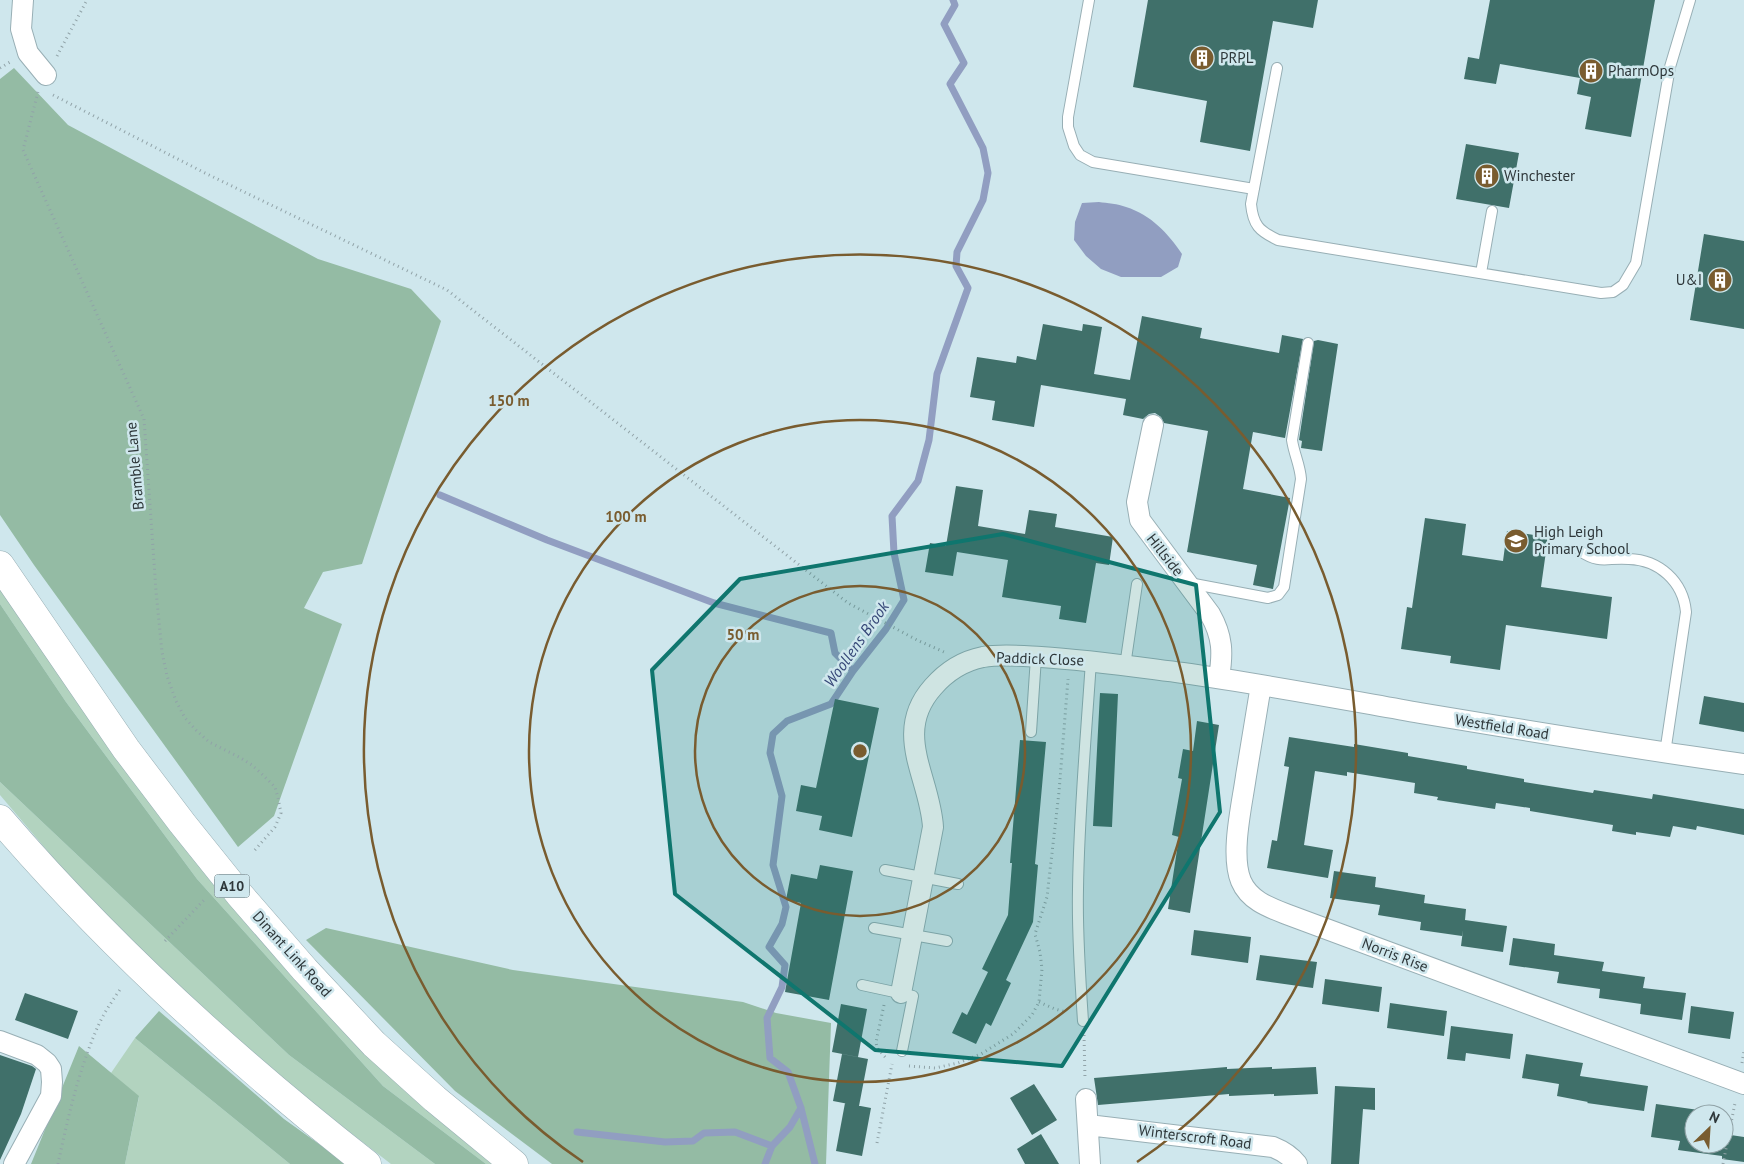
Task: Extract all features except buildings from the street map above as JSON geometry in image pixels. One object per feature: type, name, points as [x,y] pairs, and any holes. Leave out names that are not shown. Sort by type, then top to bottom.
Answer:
[{"type":"main road","name":"Dinant Link Road","points":[[0,565],[126,748],[182,823],[245,901],[305,970],[374,1044],[435,1099],[514,1164]]},
{"type":"main road","points":[[0,819],[87,915],[150,978],[229,1051],[310,1120],[367,1164]]},
{"type":"street","points":[[23,0],[21,29],[28,53],[42,82]]},
{"type":"street","name":"Hillside","points":[[1153,425],[1137,510],[1145,529],[1210,614],[1220,634],[1222,660],[1220,678]]},
{"type":"street","name":"Paddick Close","points":[[894,992],[913,935],[933,826],[932,813],[914,744],[915,724],[926,695],[945,675],[966,662],[983,657],[1036,657],[1091,661],[1260,685]]},
{"type":"street","name":"Westfield Road","points":[[1260,685],[1665,753],[1744,764]]},
{"type":"street","name":"Norris Rise","points":[[1260,685],[1237,839],[1238,866],[1241,881],[1249,894],[1262,904],[1286,914],[1742,1083]]},
{"type":"street","points":[[0,1040],[37,1055],[47,1063],[51,1070],[51,1096],[14,1164]]},
{"type":"street","points":[[1086,1099],[1090,1164]]},
{"type":"street","name":"Winterscroft Road","points":[[1088,1125],[1273,1147],[1283,1151],[1297,1164]]},
{"type":"lane","points":[[1089,0],[1068,117],[1070,137],[1080,156],[1093,162],[1254,189]]},
{"type":"lane","points":[[1277,68],[1251,204],[1252,216],[1257,226],[1265,234],[1278,240],[1601,294],[1613,292],[1623,285],[1636,263],[1670,67],[1690,0]]},
{"type":"lane","points":[[1481,273],[1492,211]]},
{"type":"lane","points":[[1186,582],[1268,598],[1278,595],[1284,587],[1301,479],[1294,456],[1292,440],[1308,343]]},
{"type":"lane","points":[[1580,551],[1602,560],[1611,561],[1629,558],[1653,564],[1675,581],[1681,591],[1686,612],[1665,753]]},
{"type":"lane","points":[[1125,666],[1137,584]]},
{"type":"lane","points":[[1032,732],[1036,657]]},
{"type":"lane","points":[[1083,1018],[1078,940],[1078,889],[1080,820],[1091,661]]},
{"type":"lane","points":[[885,870],[958,884]]},
{"type":"lane","points":[[874,928],[947,941]]},
{"type":"lane","points":[[862,984],[913,996],[902,1051]]},
{"type":"path","name":"Bramble Lane","points":[[87,0],[42,82],[23,150],[144,419],[162,652],[167,676],[176,701],[185,718],[196,730],[209,742],[252,765],[274,787],[278,798],[281,813],[278,820],[254,851]]},
{"type":"path","points":[[42,82],[207,174],[448,290],[848,603],[917,640]]},
{"type":"path","points":[[905,1066],[935,1068],[958,1063],[981,1054],[1021,1028],[1032,1016],[1039,1002],[1042,960],[1035,934],[1048,888],[1059,792],[1070,659]]},
{"type":"path","points":[[166,941],[204,900]]},
{"type":"path","points":[[58,1164],[92,1040],[104,1014],[121,988]]},
{"type":"path","points":[[894,992],[876,1042],[877,1048],[882,1054],[892,1063],[900,1065]]},
{"type":"path","points":[[1039,1002],[1083,1018],[1086,1099]]},
{"type":"path","points":[[1722,1164],[1742,1083],[1744,1051]]},
{"type":"path","points":[[877,1142],[892,1063]]},
{"type":"highlighted area","points":[[1003,534],[1196,585],[1220,812],[1062,1066],[875,1050],[675,894],[652,670],[740,579]]},
{"type":"green space","points":[[14,68],[68,125],[318,259],[411,289],[441,321],[362,564],[323,572],[304,608],[342,624],[274,816],[238,847],[0,515],[0,79]]},
{"type":"green space","points":[[0,585],[73,695],[495,1164],[486,1164],[383,1086],[197,879],[66,702],[0,604]]},
{"type":"green space","points":[[0,604],[66,702],[197,879],[383,1086],[486,1164],[435,1164],[289,1055],[0,782]]},
{"type":"green space","points":[[0,782],[289,1055],[435,1164],[391,1164],[285,1082],[165,974],[67,874],[0,795]]},
{"type":"green space","points":[[326,928],[513,970],[743,1002],[776,1013],[831,1023],[826,1164],[552,1164],[455,1091],[306,940]]},
{"type":"green space","points":[[159,1011],[284,1119],[347,1164],[290,1164],[135,1038]]},
{"type":"green space","points":[[135,1038],[290,1164],[125,1164],[139,1097],[111,1073]]},
{"type":"green space","points":[[79,1046],[139,1096],[125,1164],[31,1164]]},
{"type":"water","points":[[1099,202],[1120,205],[1135,210],[1151,220],[1171,239],[1182,254],[1178,267],[1161,277],[1121,277],[1101,269],[1086,256],[1074,240],[1075,222],[1082,203]]},
{"type":"waterway","name":"Woollens Brook","points":[[815,1164],[801,1108],[788,1072],[770,1058],[767,1018],[782,987],[785,965],[769,947],[782,924],[786,907],[773,865],[782,796],[770,753],[773,734],[787,721],[831,704],[853,671],[886,629],[904,600],[894,553],[892,516],[918,481],[929,440],[937,374],[968,288],[956,266],[957,252],[983,200],[988,173],[983,148],[950,84],[964,63],[944,24],[955,5],[953,0]]},
{"type":"waterway","points":[[440,495],[547,540],[714,603],[831,633],[835,653],[853,671]]},
{"type":"waterway","points":[[765,1164],[772,1146],[790,1127],[801,1108]]},
{"type":"waterway","points":[[577,1132],[665,1142],[693,1141],[704,1133],[735,1132],[772,1146]]},
{"type":"place","name":"PRPL","points":[[1202,58]]},
{"type":"place","name":"PharmOps","points":[[1591,71]]},
{"type":"place","name":"Winchester","points":[[1487,176]]},
{"type":"place","name":"U&I","points":[[1720,280]]},
{"type":"place","name":"High Leigh Primary School","points":[[1516,541]]}]
